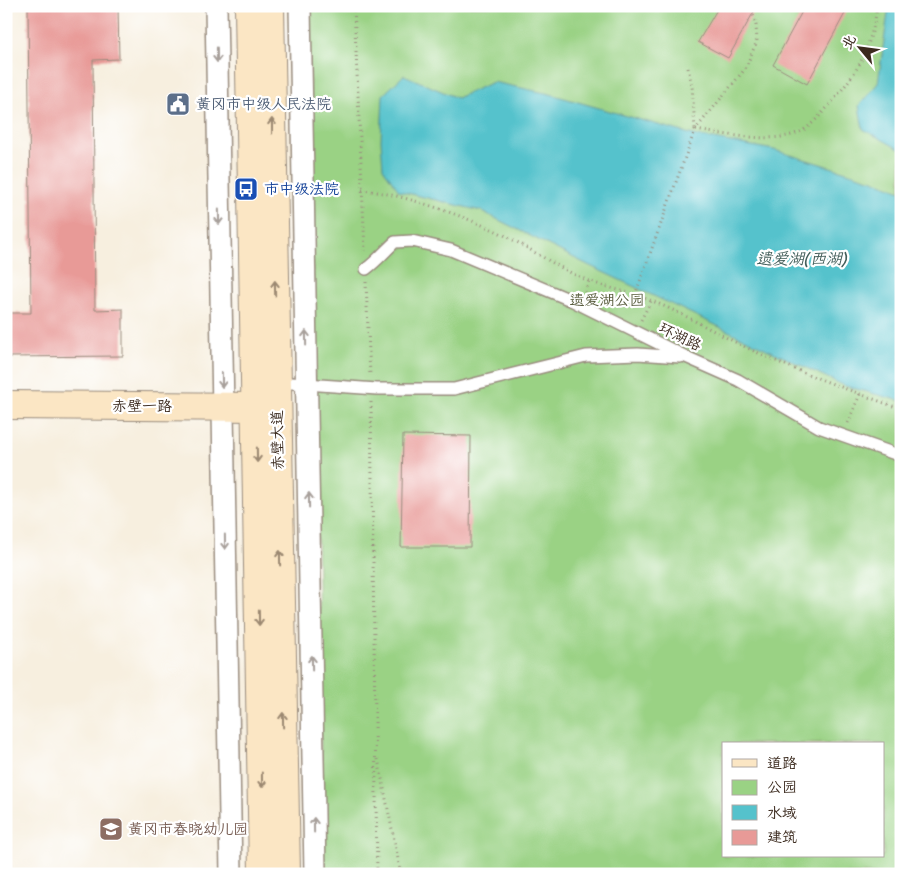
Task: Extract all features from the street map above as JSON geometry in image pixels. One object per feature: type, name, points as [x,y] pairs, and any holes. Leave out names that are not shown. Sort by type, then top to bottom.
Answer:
[{"type":"main road","name":"赤壁大道","points":[[249,6],[270,399],[286,874]]},
{"type":"main road","name":"赤壁大道","points":[[263,874],[270,399],[270,6]]},
{"type":"main road","name":"赤壁一路","points":[[6,405],[222,406],[270,399]]},
{"type":"street","points":[[216,6],[231,874]]},
{"type":"street","points":[[300,6],[315,874]]},
{"type":"lane","name":"环湖路","points":[[366,269],[395,242],[412,241],[451,250],[574,301],[686,357],[738,380],[819,427],[901,456]]},
{"type":"lane","points":[[270,399],[307,384],[371,388],[454,389],[586,356],[638,354],[686,357]]},
{"type":"path","points":[[354,6],[371,388],[377,874]]},
{"type":"path","points":[[695,130],[730,135],[772,137],[786,136],[802,131],[826,110],[860,63],[870,39],[877,6]]},
{"type":"path","points":[[635,295],[695,130],[745,69],[757,41],[753,14]]},
{"type":"path","points":[[688,68],[692,85],[695,130]]},
{"type":"path","points":[[362,190],[385,192],[496,232],[589,281],[651,301],[756,352],[901,409]]},
{"type":"path","points":[[635,332],[651,301]]},
{"type":"path","points":[[843,435],[860,394]]},
{"type":"path","points":[[376,749],[401,874]]},
{"type":"green space","name":"遗爱湖公园","points":[[308,6],[901,6],[901,874],[323,874]]},
{"type":"water","points":[[889,6],[901,6],[901,150],[863,129],[859,106],[878,83]]},
{"type":"water","name":"遗爱湖(西湖)","points":[[404,75],[457,98],[493,82],[550,94],[697,136],[774,150],[873,180],[901,191],[901,401],[845,386],[588,265],[481,211],[399,191],[383,168],[381,140],[383,95]]},
{"type":"building","points":[[28,6],[118,6],[119,59],[93,60],[95,310],[123,309],[123,356],[6,357],[6,313],[31,313]]},
{"type":"building","points":[[719,6],[757,6],[728,58],[698,42]]},
{"type":"building","points":[[805,6],[849,6],[807,84],[773,65]]},
{"type":"building","points":[[403,435],[471,436],[470,547],[401,547]]},
{"type":"place","name":"黄冈市中级人民法院","points":[[178,104]]},
{"type":"place","name":"市中级法院","points":[[246,189]]},
{"type":"place","name":"黄冈市春晓幼儿园","points":[[111,829]]}]
